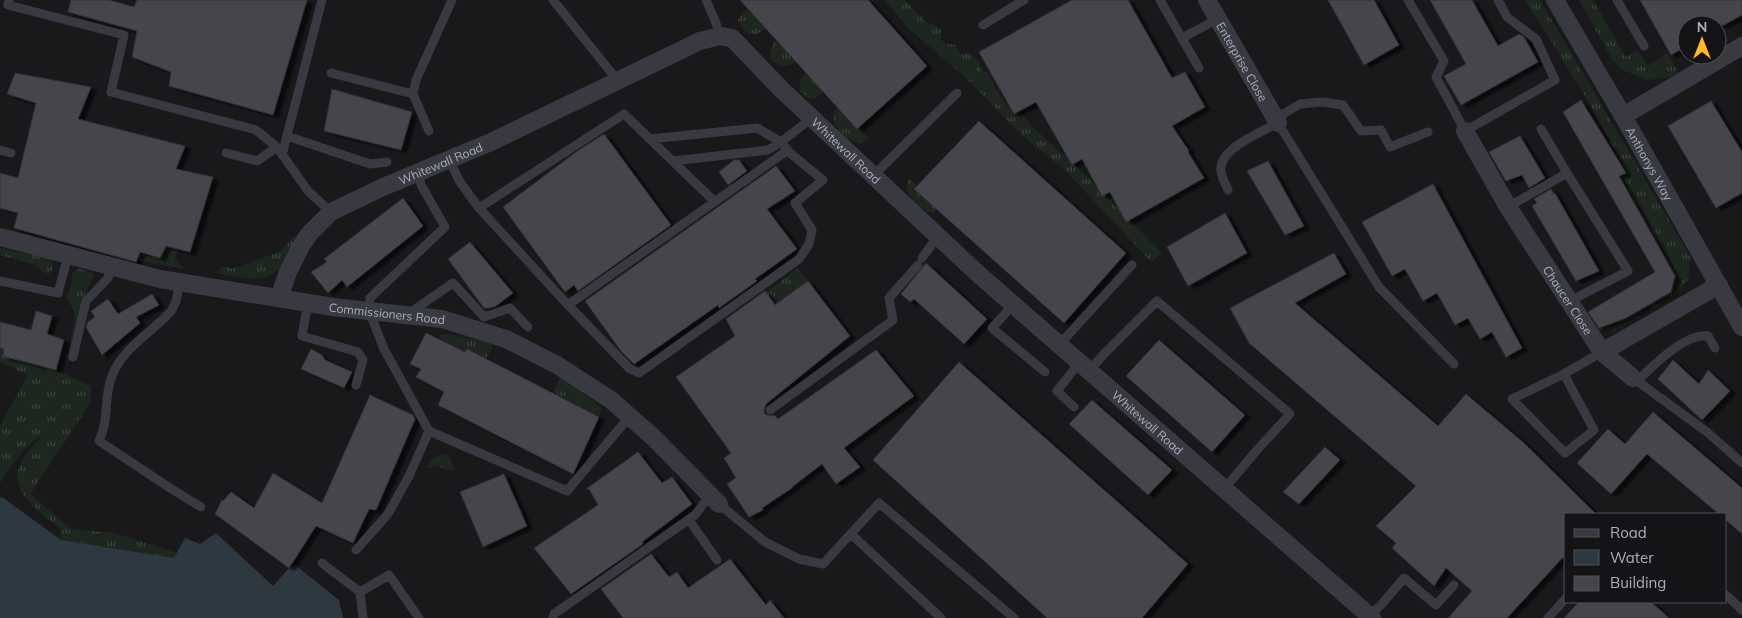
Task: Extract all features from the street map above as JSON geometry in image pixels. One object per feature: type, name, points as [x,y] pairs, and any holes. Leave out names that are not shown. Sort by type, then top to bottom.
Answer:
[{"type":"street","name":"Enterprise Close","points":[[1207,0],[1277,121]]},
{"type":"street","name":"Anthonys Way","points":[[1555,0],[1742,327]]},
{"type":"street","name":"Whitewall Road","points":[[279,298],[288,272],[309,234],[331,212],[418,172],[491,142],[700,41],[720,36],[732,38],[781,89],[1013,305],[1371,617]]},
{"type":"street","points":[[1623,116],[1742,46]]},
{"type":"street","name":"Chaucer Close","points":[[1465,131],[1508,207],[1602,352],[1635,380]]},
{"type":"street","name":"Commissioners Road","points":[[0,237],[112,268],[180,282],[369,311],[442,319],[506,338],[557,365],[611,400],[654,438],[714,500]]},
{"type":"street","points":[[1602,352],[1718,285]]},
{"type":"lane","points":[[226,153],[257,161],[280,151],[287,136],[322,0]]},
{"type":"lane","points":[[429,131],[413,94],[416,80],[452,0]]},
{"type":"lane","points":[[553,0],[618,81]]},
{"type":"lane","points":[[706,0],[720,36]]},
{"type":"lane","points":[[983,25],[1024,0]]},
{"type":"lane","points":[[1160,0],[1199,68]]},
{"type":"lane","points":[[1408,0],[1444,61],[1436,77],[1465,131],[1555,80],[1536,38],[1507,17],[1498,0]]},
{"type":"lane","points":[[1617,0],[1644,46]]},
{"type":"lane","points":[[6,2],[124,35],[111,92],[256,130],[280,151],[308,191],[331,212]]},
{"type":"lane","points":[[1182,38],[1218,19]]},
{"type":"lane","points":[[330,73],[413,94]]},
{"type":"lane","points":[[873,176],[957,93]]},
{"type":"lane","points":[[1228,190],[1220,171],[1224,159],[1235,146],[1277,121],[1300,104],[1323,102],[1343,105],[1361,131],[1381,130],[1390,147],[1428,132]]},
{"type":"lane","points":[[479,208],[624,114],[714,202]]},
{"type":"lane","points":[[673,161],[768,150],[812,118]]},
{"type":"lane","points":[[1277,121],[1379,288],[1454,364]]},
{"type":"lane","points":[[449,160],[460,182],[479,208],[630,369],[639,373],[800,259],[809,244],[812,230],[795,203],[823,180],[781,142],[757,128],[650,139]]},
{"type":"lane","points":[[1541,129],[1628,271],[1568,302]]},
{"type":"lane","points":[[287,136],[370,164],[387,162]]},
{"type":"lane","points":[[0,150],[10,153]]},
{"type":"lane","points":[[568,305],[788,150]]},
{"type":"lane","points":[[418,172],[421,185],[445,227],[370,298],[369,311],[384,349],[429,430],[567,491],[630,416]]},
{"type":"lane","points":[[1508,207],[1567,173]]},
{"type":"lane","points":[[770,410],[893,320],[890,298],[938,236]]},
{"type":"lane","points":[[0,281],[58,294],[68,256]]},
{"type":"lane","points":[[1059,345],[1132,264]]},
{"type":"lane","points":[[73,357],[86,301],[108,278],[112,268]]},
{"type":"lane","points":[[180,282],[175,304],[171,311],[126,354],[115,369],[108,390],[106,426],[99,441],[201,507]]},
{"type":"lane","points":[[406,316],[453,283],[484,317],[510,308],[528,327]]},
{"type":"lane","points":[[1074,407],[1057,392],[1084,367],[1104,354],[1157,301],[1290,414],[1224,490]]},
{"type":"lane","points":[[308,302],[302,336],[358,352],[364,360],[356,386]]},
{"type":"lane","points":[[1013,305],[992,328],[1045,372]]},
{"type":"lane","points":[[1715,348],[1708,336],[1702,335],[1689,340],[1635,380],[1707,432],[1742,463]]},
{"type":"lane","points":[[1564,374],[1594,430],[1565,453],[1512,399],[1564,374],[1602,352]]},
{"type":"lane","points":[[356,550],[388,514],[409,476],[429,430]]},
{"type":"lane","points":[[553,618],[554,614],[689,520],[714,500],[766,542],[799,558],[823,564],[879,503],[1014,618]]},
{"type":"lane","points":[[689,520],[717,560]]},
{"type":"lane","points":[[851,534],[941,618]]},
{"type":"lane","points":[[322,563],[360,592],[363,618]]},
{"type":"lane","points":[[360,592],[389,575],[418,618]]},
{"type":"lane","points":[[1371,617],[1404,578],[1436,605],[1454,585]]},
{"type":"lane","points":[[1727,597],[1742,610]]},
{"type":"lane","points":[[1548,618],[1564,600]]},
{"type":"green space","points":[[885,0],[905,0],[927,23],[935,25],[942,31],[940,39],[946,44],[956,45],[961,55],[969,53],[978,61],[982,71],[988,73],[996,89],[1015,117],[1022,114],[1162,253],[1151,262],[1068,173],[1021,134],[967,79],[907,27]]},
{"type":"green space","points":[[1525,0],[1540,0],[1691,258],[1688,279],[1677,294],[1637,319],[1612,331],[1593,328],[1624,319],[1671,292],[1675,276],[1619,176],[1626,172],[1584,94]]},
{"type":"green space","points":[[1579,0],[1593,0],[1626,57],[1638,51],[1648,66],[1667,53],[1679,73],[1648,80],[1623,70],[1613,61]]},
{"type":"green space","points":[[748,9],[766,28],[757,34],[749,34],[741,27],[738,20],[741,14]]},
{"type":"green space","points":[[777,40],[796,61],[783,66],[770,58],[771,48]]},
{"type":"green space","points":[[806,72],[824,92],[814,99],[808,98],[800,91],[800,79]]},
{"type":"green space","points":[[838,108],[869,138],[860,143],[844,136],[835,122],[834,110]]},
{"type":"green space","points":[[909,179],[917,185],[914,190],[937,210],[929,212],[913,200],[907,191]]},
{"type":"green space","points":[[293,236],[298,236],[287,258],[277,271],[269,275],[253,279],[218,273],[222,266],[232,269],[282,251]]},
{"type":"green space","points":[[166,246],[178,249],[175,259],[184,269],[137,260],[140,253],[160,258]]},
{"type":"green space","points":[[0,248],[47,258],[53,262],[53,268],[49,274],[43,272],[35,265],[0,255]]},
{"type":"green space","points":[[79,268],[95,274],[85,293],[67,366],[75,313],[67,298],[72,281],[72,273]]},
{"type":"green space","points":[[797,268],[808,281],[775,305],[766,293]]},
{"type":"green space","points":[[447,334],[492,343],[492,348],[486,359],[467,349],[465,352],[444,342],[438,335]]},
{"type":"green space","points":[[0,348],[4,349],[3,356],[56,370],[91,386],[90,404],[30,494],[71,529],[114,533],[177,553],[174,558],[61,540],[60,528],[34,507],[20,490],[17,480],[18,470],[23,459],[43,435],[24,450],[0,483],[0,426],[28,375],[0,362]]},
{"type":"green space","points":[[560,377],[576,386],[601,408],[599,417],[553,392]]},
{"type":"green space","points":[[448,454],[455,470],[451,471],[434,465],[431,468],[427,468],[435,457]]},
{"type":"water","points":[[2,497],[61,540],[174,558],[185,538],[200,544],[216,533],[273,586],[289,568],[295,565],[339,600],[343,618],[0,618],[0,498]]},
{"type":"building","points":[[71,0],[109,0],[134,7],[137,0],[307,0],[273,115],[169,86],[171,72],[132,57],[137,31],[68,12]]},
{"type":"building","points":[[740,0],[868,0],[927,66],[857,129]]},
{"type":"building","points":[[1072,0],[1128,0],[1172,78],[1185,72],[1205,107],[1172,126],[1204,178],[1126,222],[1110,192],[1102,196],[1082,159],[1072,165],[1036,102],[1014,114],[979,52]]},
{"type":"building","points":[[1328,0],[1374,0],[1399,45],[1364,65]]},
{"type":"building","points":[[1430,0],[1472,0],[1498,46],[1519,34],[1524,37],[1538,62],[1461,105],[1444,76],[1466,64]]},
{"type":"building","points":[[1640,0],[1742,0],[1742,15],[1727,23],[1727,15],[1677,15],[1677,52],[1671,55]]},
{"type":"building","points":[[15,73],[91,87],[78,119],[185,146],[176,169],[213,177],[190,252],[166,246],[160,258],[140,252],[136,262],[14,228],[18,213],[0,208],[0,173],[18,178],[36,103],[7,94]]},
{"type":"building","points":[[332,89],[412,112],[401,150],[324,131]]},
{"type":"building","points":[[1581,100],[1626,173],[1619,176],[1675,276],[1671,292],[1626,318],[1599,328],[1588,312],[1655,272],[1563,112]]},
{"type":"building","points":[[1711,101],[1742,152],[1742,193],[1716,208],[1668,126]]},
{"type":"building","points":[[979,121],[1126,253],[1064,323],[914,189]]},
{"type":"building","points":[[604,134],[671,225],[578,291],[574,285],[565,292],[503,207],[576,152]]},
{"type":"building","points":[[1520,136],[1545,178],[1529,188],[1522,175],[1506,181],[1489,152]]},
{"type":"building","points":[[734,160],[739,160],[747,171],[728,185],[719,172]]},
{"type":"building","points":[[1268,161],[1304,226],[1285,235],[1247,171]]},
{"type":"building","points":[[776,166],[795,191],[767,209],[797,249],[719,308],[718,305],[634,364],[621,351],[585,301]]},
{"type":"building","points":[[1433,184],[1522,348],[1506,357],[1492,332],[1480,339],[1468,318],[1455,325],[1437,293],[1423,301],[1405,269],[1392,276],[1362,222]]},
{"type":"building","points":[[1551,189],[1599,271],[1576,281],[1532,206],[1537,203],[1534,199]]},
{"type":"building","points":[[403,198],[423,226],[347,287],[342,280],[328,293],[311,272],[327,262],[324,259]]},
{"type":"building","points":[[1225,213],[1247,253],[1188,286],[1167,247]]},
{"type":"building","points":[[470,242],[513,293],[496,306],[484,308],[448,259]]},
{"type":"building","points":[[1334,253],[1346,274],[1295,303],[1438,426],[1466,394],[1524,443],[1595,513],[1564,513],[1564,556],[1507,618],[1448,618],[1472,591],[1446,568],[1434,586],[1392,548],[1396,543],[1376,526],[1416,486],[1249,343],[1230,308]]},
{"type":"building","points":[[926,263],[987,319],[964,344],[914,299],[910,302],[901,294]]},
{"type":"building","points":[[808,281],[850,336],[766,404],[765,414],[774,415],[778,419],[876,350],[914,396],[844,448],[860,467],[836,484],[822,464],[792,488],[762,508],[763,510],[749,517],[727,484],[736,478],[724,458],[731,453],[676,377],[735,336],[726,319],[765,291],[775,305]]},
{"type":"building","points":[[152,294],[159,305],[136,317],[140,323],[102,355],[86,327],[88,322],[95,317],[91,311],[108,299],[118,314]]},
{"type":"building","points":[[36,311],[52,316],[47,334],[64,340],[56,370],[3,356],[4,349],[0,348],[0,322],[31,330]]},
{"type":"building","points":[[426,333],[465,352],[467,349],[599,417],[573,474],[438,405],[444,392],[416,377],[421,369],[410,364]]},
{"type":"building","points":[[1159,340],[1245,415],[1212,452],[1126,376]]},
{"type":"building","points":[[311,349],[322,355],[325,360],[352,372],[344,388],[301,369]]},
{"type":"building","points":[[1673,360],[1699,384],[1708,370],[1730,391],[1702,420],[1658,379]]},
{"type":"building","points":[[959,362],[1188,564],[1142,618],[1047,618],[873,460]]},
{"type":"building","points":[[370,395],[413,415],[415,419],[376,510],[369,509],[353,543],[316,526],[289,568],[215,514],[222,500],[231,492],[254,508],[273,473],[322,503]]},
{"type":"building","points":[[1092,400],[1172,470],[1148,495],[1069,424]]},
{"type":"building","points":[[1653,412],[1742,488],[1742,534],[1727,521],[1727,513],[1718,513],[1647,454],[1611,494],[1577,463],[1608,429],[1625,444]]},
{"type":"building","points":[[1325,447],[1340,460],[1299,504],[1283,492]]},
{"type":"building","points":[[638,452],[662,483],[672,477],[692,504],[642,542],[643,544],[571,594],[534,548],[598,505],[589,489],[586,489]]},
{"type":"building","points":[[504,474],[527,526],[483,547],[460,492]]},
{"type":"building","points":[[651,554],[669,577],[677,572],[688,588],[730,559],[766,605],[770,600],[784,618],[623,618],[601,589]]},
{"type":"building","points":[[1578,603],[1652,603],[1669,618],[1564,618]]}]
